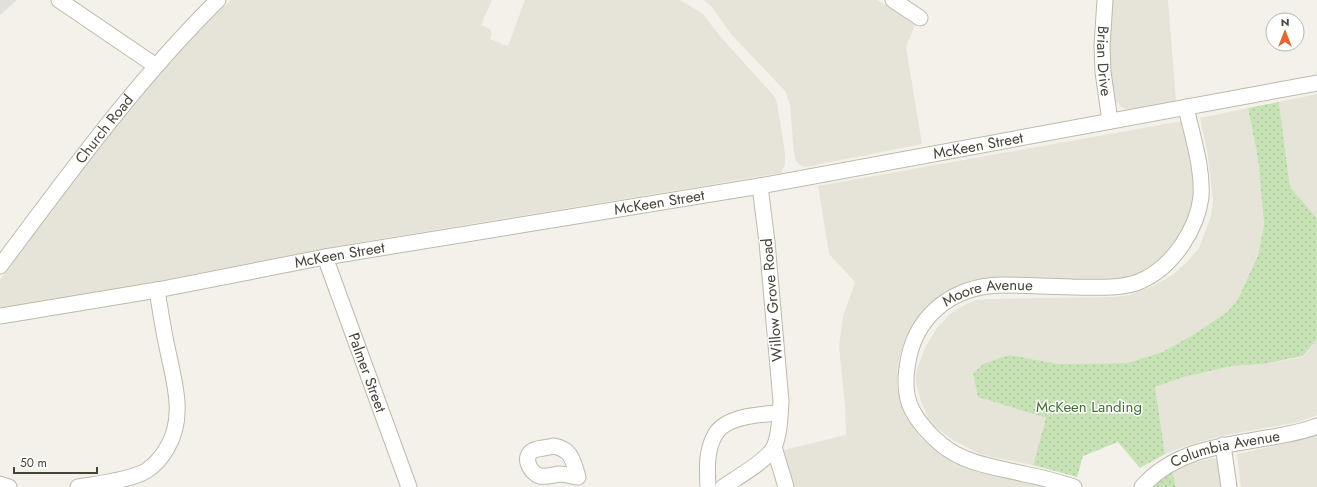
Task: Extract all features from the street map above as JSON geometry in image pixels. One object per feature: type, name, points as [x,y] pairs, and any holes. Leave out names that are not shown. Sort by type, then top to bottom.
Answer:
[{"type":"street","points":[[59,0],[156,66]]},
{"type":"street","name":"Church Road","points":[[0,266],[124,102],[177,41],[218,0]]},
{"type":"street","points":[[893,0],[920,18]]},
{"type":"street","name":"Brian Drive","points":[[1105,0],[1102,46],[1103,72],[1110,121]]},
{"type":"street","name":"McKeen Street","points":[[0,316],[157,290],[325,257],[760,186],[1317,83]]},
{"type":"street","name":"Moore Avenue","points":[[1074,487],[968,460],[951,452],[942,445],[925,428],[912,410],[907,394],[906,380],[911,346],[919,328],[934,310],[952,297],[972,289],[992,285],[1089,287],[1118,286],[1137,282],[1163,267],[1178,251],[1196,221],[1201,197],[1200,171],[1186,107]]},
{"type":"street","name":"Willow Grove Road","points":[[760,186],[768,249],[781,401],[777,436],[774,447],[786,487]]},
{"type":"street","name":"Palmer Street","points":[[325,257],[409,487]]},
{"type":"street","points":[[78,487],[136,475],[146,471],[163,455],[175,432],[177,419],[176,392],[157,290]]},
{"type":"street","points":[[708,487],[707,474],[710,447],[715,434],[724,426],[743,418],[780,413]]},
{"type":"street","name":"Columbia Avenue","points":[[1142,487],[1150,477],[1167,465],[1185,456],[1211,447],[1300,432],[1317,426]]},
{"type":"street","points":[[1223,445],[1229,487]]},
{"type":"street","points":[[723,487],[755,465],[774,447]]},
{"type":"street","points":[[0,484],[9,487]]},
{"type":"shaded area","points":[[0,0],[17,0],[0,15]]},
{"type":"shaded area","points":[[231,0],[492,0],[481,25],[490,29],[492,34],[490,39],[508,46],[525,0],[680,0],[703,14],[719,35],[774,96],[777,102],[785,154],[785,164],[781,173],[343,245],[0,312],[0,280],[87,165],[161,71],[188,41]]},
{"type":"shaded area","points":[[704,0],[877,0],[890,8],[915,25],[906,47],[922,144],[805,167],[800,165],[796,161],[794,153],[790,105],[786,92],[731,34],[711,6]]},
{"type":"shaded area","points":[[1111,0],[1168,0],[1176,101],[1143,108],[1126,109],[1115,101],[1109,67]]},
{"type":"shaded area","points":[[1317,94],[1317,218],[1290,187],[1279,102]]},
{"type":"shaded area","points":[[1248,108],[1258,159],[1264,224],[1258,254],[1238,299],[1227,312],[1193,335],[1162,352],[1128,363],[1059,364],[1009,355],[978,397],[1046,418],[1033,465],[978,453],[953,440],[934,426],[929,420],[921,401],[916,383],[916,374],[926,346],[937,328],[949,315],[962,306],[976,300],[1113,297],[1129,295],[1153,286],[1171,276],[1187,262],[1199,248],[1211,216],[1213,200],[1208,156],[1200,118]]},
{"type":"shaded area","points":[[1182,121],[1195,186],[1193,208],[1181,239],[1151,267],[1135,275],[1115,279],[1025,282],[927,309],[918,319],[903,345],[897,373],[897,388],[905,416],[920,437],[941,455],[967,468],[1046,487],[793,487],[784,450],[846,435],[845,405],[839,346],[843,317],[855,282],[829,254],[818,186]]},
{"type":"shaded area","points":[[1317,340],[1317,415],[1299,422],[1221,436],[1189,445],[1165,454],[1155,387],[1184,377],[1232,366],[1263,364],[1303,357]]},
{"type":"shaded area","points":[[1317,434],[1317,487],[1241,487],[1237,454],[1288,443]]},
{"type":"shaded area","points":[[1213,458],[1219,461],[1223,487],[1176,487],[1172,471],[1188,464]]},
{"type":"green space","name":"McKeen Landing","points":[[1279,102],[1290,187],[1317,218],[1317,340],[1303,356],[1263,364],[1232,366],[1184,377],[1155,387],[1165,454],[1140,468],[1118,442],[1083,456],[1077,477],[1033,465],[1046,418],[978,397],[973,374],[983,364],[1009,355],[1059,364],[1128,363],[1162,352],[1193,335],[1227,312],[1238,299],[1258,255],[1264,224],[1258,159],[1248,108]]},
{"type":"green space","points":[[1172,471],[1176,487],[1153,487]]}]
